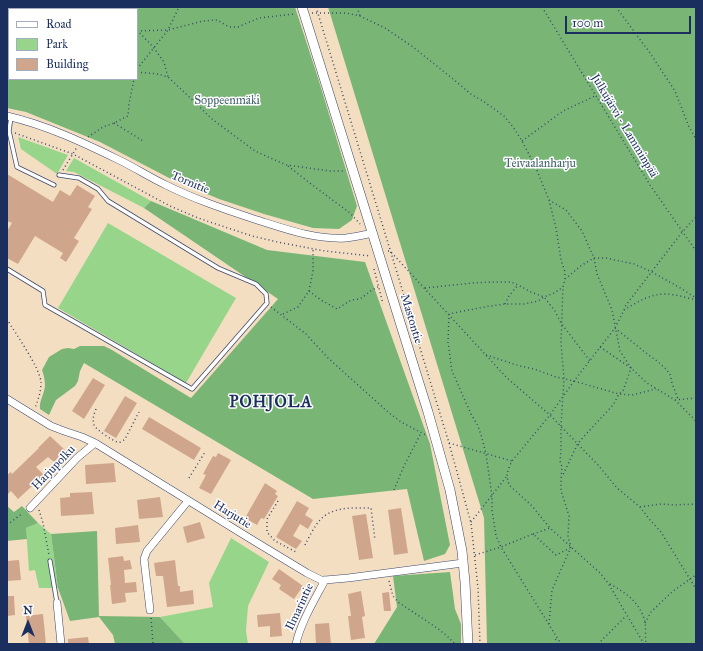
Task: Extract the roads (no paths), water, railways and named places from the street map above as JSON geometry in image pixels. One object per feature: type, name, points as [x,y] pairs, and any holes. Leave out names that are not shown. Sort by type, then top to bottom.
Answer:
[{"type":"main road","name":"Mastontie","points":[[303,10],[373,233],[449,486],[455,511],[463,563],[467,607],[468,644]]},
{"type":"street","name":"Tornitie","points":[[9,116],[42,126],[81,141],[166,185],[192,197],[230,211],[290,230],[316,236],[339,238],[373,233]]},
{"type":"street","name":"Harjutie","points":[[7,399],[51,426],[82,437],[95,444],[296,567],[317,578],[325,580],[463,563]]},
{"type":"street","name":"Harjupolku","points":[[30,508],[77,458],[95,444]]},
{"type":"street","points":[[150,610],[144,559],[147,551],[188,501]]},
{"type":"street","name":"Ilmarintie","points":[[296,644],[302,625],[325,580]]},
{"type":"street","points":[[57,603],[61,644]]},
{"type":"lane","points":[[9,116],[9,131],[17,167],[54,185]]},
{"type":"lane","points":[[7,269],[43,291],[45,305],[192,389],[267,303],[266,294],[256,284],[218,268],[108,201],[98,189],[79,178],[59,175]]},
{"type":"lane","points":[[50,561],[57,603]]},
{"type":"district","name":"POHJOLA","points":[[271,403]]},
{"type":"park label","name":"Soppeenmäki","points":[[227,101]]},
{"type":"park label","name":"Teivaalanharju","points":[[540,164]]}]
